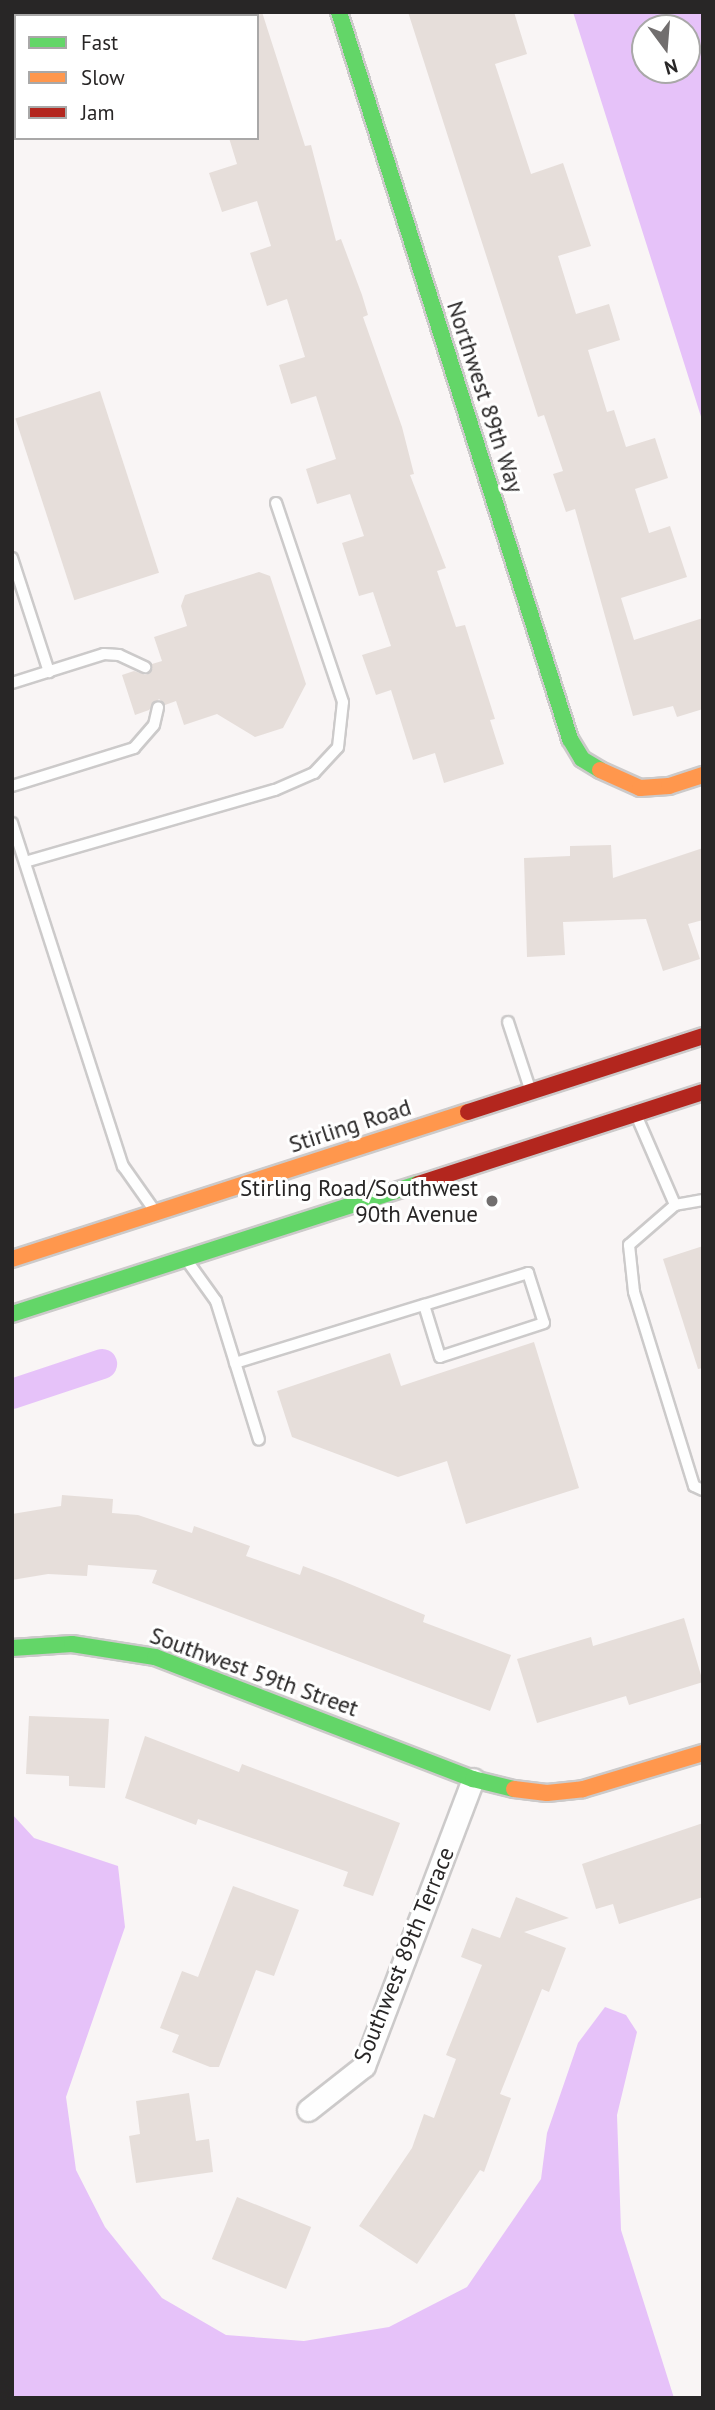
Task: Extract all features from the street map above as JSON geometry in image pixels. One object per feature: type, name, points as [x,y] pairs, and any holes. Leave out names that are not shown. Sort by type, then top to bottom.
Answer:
[{"type":"street","name":"Northwest 89th Way","points":[[339,12],[570,739],[582,759],[613,779],[640,788],[670,786],[703,775]]},
{"type":"street","name":"Stirling Road","points":[[12,1259],[159,1218],[531,1091],[703,1036]]},
{"type":"street","points":[[12,1314],[181,1251],[703,1092]]},
{"type":"street","name":"Southwest 59th Street","points":[[12,1648],[72,1644],[155,1657],[473,1779],[547,1793],[583,1789],[703,1753]]},
{"type":"street","name":"Southwest 89th Terrace","points":[[308,2110],[364,2066],[473,1779]]},
{"type":"lane","points":[[25,862],[275,790],[314,773],[338,747],[343,702],[276,503]]},
{"type":"lane","points":[[12,558],[49,672]]},
{"type":"lane","points":[[12,683],[104,654],[119,655],[145,667]]},
{"type":"lane","points":[[12,786],[134,748],[154,725],[158,707]]},
{"type":"lane","points":[[12,823],[124,1166],[159,1218]]},
{"type":"lane","points":[[508,1022],[531,1091]]},
{"type":"lane","points":[[636,1113],[675,1205]]},
{"type":"lane","points":[[703,1200],[675,1205],[629,1245],[634,1292],[694,1486],[703,1490]]},
{"type":"lane","points":[[181,1251],[216,1301],[259,1440]]},
{"type":"lane","points":[[235,1363],[528,1273],[544,1323],[440,1357],[424,1305]]},
{"type":"shaded area","points":[[573,12],[703,12],[703,423]]},
{"type":"shaded area","points":[[12,1814],[34,1838],[118,1866],[125,1927],[66,2097],[76,2170],[105,2227],[162,2298],[226,2335],[304,2341],[389,2327],[467,2287],[541,2179],[547,2133],[578,2043],[605,2007],[626,2015],[637,2032],[617,2115],[621,2230],[674,2398],[12,2398]]},
{"type":"building","points":[[262,12],[305,146],[311,145],[336,241],[341,239],[362,295],[368,315],[363,317],[402,427],[414,474],[410,475],[446,568],[437,571],[456,627],[465,625],[495,719],[490,720],[504,764],[444,783],[435,753],[413,760],[391,690],[376,695],[362,655],[391,646],[373,592],[359,596],[342,543],[364,536],[350,494],[317,504],[306,469],[336,459],[316,396],[291,404],[279,365],[305,357],[287,299],[267,306],[250,253],[271,246],[257,201],[222,212],[209,173],[237,164],[230,140],[259,140],[257,14]]},
{"type":"building","points":[[408,12],[514,12],[527,54],[495,64],[531,174],[563,163],[591,246],[558,256],[576,314],[609,304],[620,340],[588,350],[607,412],[614,410],[626,447],[655,438],[668,478],[635,489],[649,533],[670,526],[687,577],[621,598],[634,640],[703,618],[703,709],[677,717],[673,706],[633,716],[575,509],[566,512],[553,474],[563,471],[544,415],[538,417]]},
{"type":"building","points":[[100,391],[159,573],[74,600],[15,419]]},
{"type":"building","points":[[259,572],[270,576],[306,684],[283,728],[255,737],[217,714],[184,725],[176,701],[165,705],[159,699],[149,710],[135,715],[122,675],[134,671],[146,675],[152,664],[162,661],[154,637],[187,626],[181,606],[185,595]]},
{"type":"building","points":[[611,845],[613,878],[703,848],[703,920],[688,924],[700,959],[663,971],[646,919],[563,922],[565,955],[527,957],[524,858],[570,856],[570,846]]},
{"type":"building","points":[[703,1246],[703,1368],[698,1369],[663,1259]]},
{"type":"building","points":[[534,1342],[579,1488],[466,1524],[447,1461],[398,1477],[292,1437],[277,1391],[390,1353],[401,1386]]},
{"type":"building","points":[[62,1495],[113,1499],[112,1513],[138,1515],[192,1533],[194,1526],[250,1546],[246,1556],[300,1575],[303,1566],[425,1615],[423,1622],[511,1655],[490,1711],[152,1583],[157,1570],[88,1565],[87,1576],[48,1574],[12,1580],[12,1514],[61,1506]]},
{"type":"building","points":[[684,1618],[703,1682],[629,1705],[626,1696],[537,1723],[517,1659],[591,1637],[593,1646]]},
{"type":"building","points":[[29,1716],[109,1719],[105,1788],[69,1786],[69,1776],[26,1774]]},
{"type":"building","points":[[145,1736],[239,1772],[242,1764],[400,1823],[373,1896],[343,1886],[348,1872],[198,1819],[196,1825],[125,1798]]},
{"type":"building","points":[[703,1823],[703,1897],[619,1924],[613,1904],[596,1909],[582,1864]]},
{"type":"building","points":[[233,1886],[299,1910],[274,1976],[256,1970],[219,2067],[210,2067],[172,2052],[179,2035],[160,2028],[182,1971],[198,1977]]},
{"type":"building","points":[[516,1897],[569,1918],[524,1932],[566,1948],[549,1992],[542,1989],[500,2094],[511,2098],[484,2172],[480,2170],[417,2264],[359,2226],[412,2148],[424,2114],[434,2118],[456,2059],[446,2055],[482,1965],[461,1957],[472,1928],[500,1938]]},
{"type":"building","points":[[189,2093],[196,2141],[209,2139],[213,2172],[136,2183],[129,2136],[140,2134],[136,2101]]},
{"type":"building","points":[[237,2197],[311,2227],[286,2289],[212,2259]]},
{"type":"waterway","points":[[12,1394],[102,1364]]},
{"type":"traffic: fast","points":[[339,12],[570,739],[582,759],[600,770]]},
{"type":"traffic: fast","points":[[12,1314],[418,1184]]},
{"type":"traffic: fast","points":[[12,1648],[72,1644],[155,1657],[473,1779],[514,1789]]},
{"type":"traffic: slow","points":[[600,770],[640,788],[669,786],[703,775]]},
{"type":"traffic: slow","points":[[12,1259],[468,1112]]},
{"type":"traffic: slow","points":[[514,1789],[547,1793],[583,1789],[703,1753]]},
{"type":"traffic: jam","points":[[468,1112],[703,1036]]},
{"type":"traffic: jam","points":[[418,1184],[703,1092]]},
{"type":"place","name":"Stirling Road/Southwest 90th Avenue","points":[[492,1201]]}]
